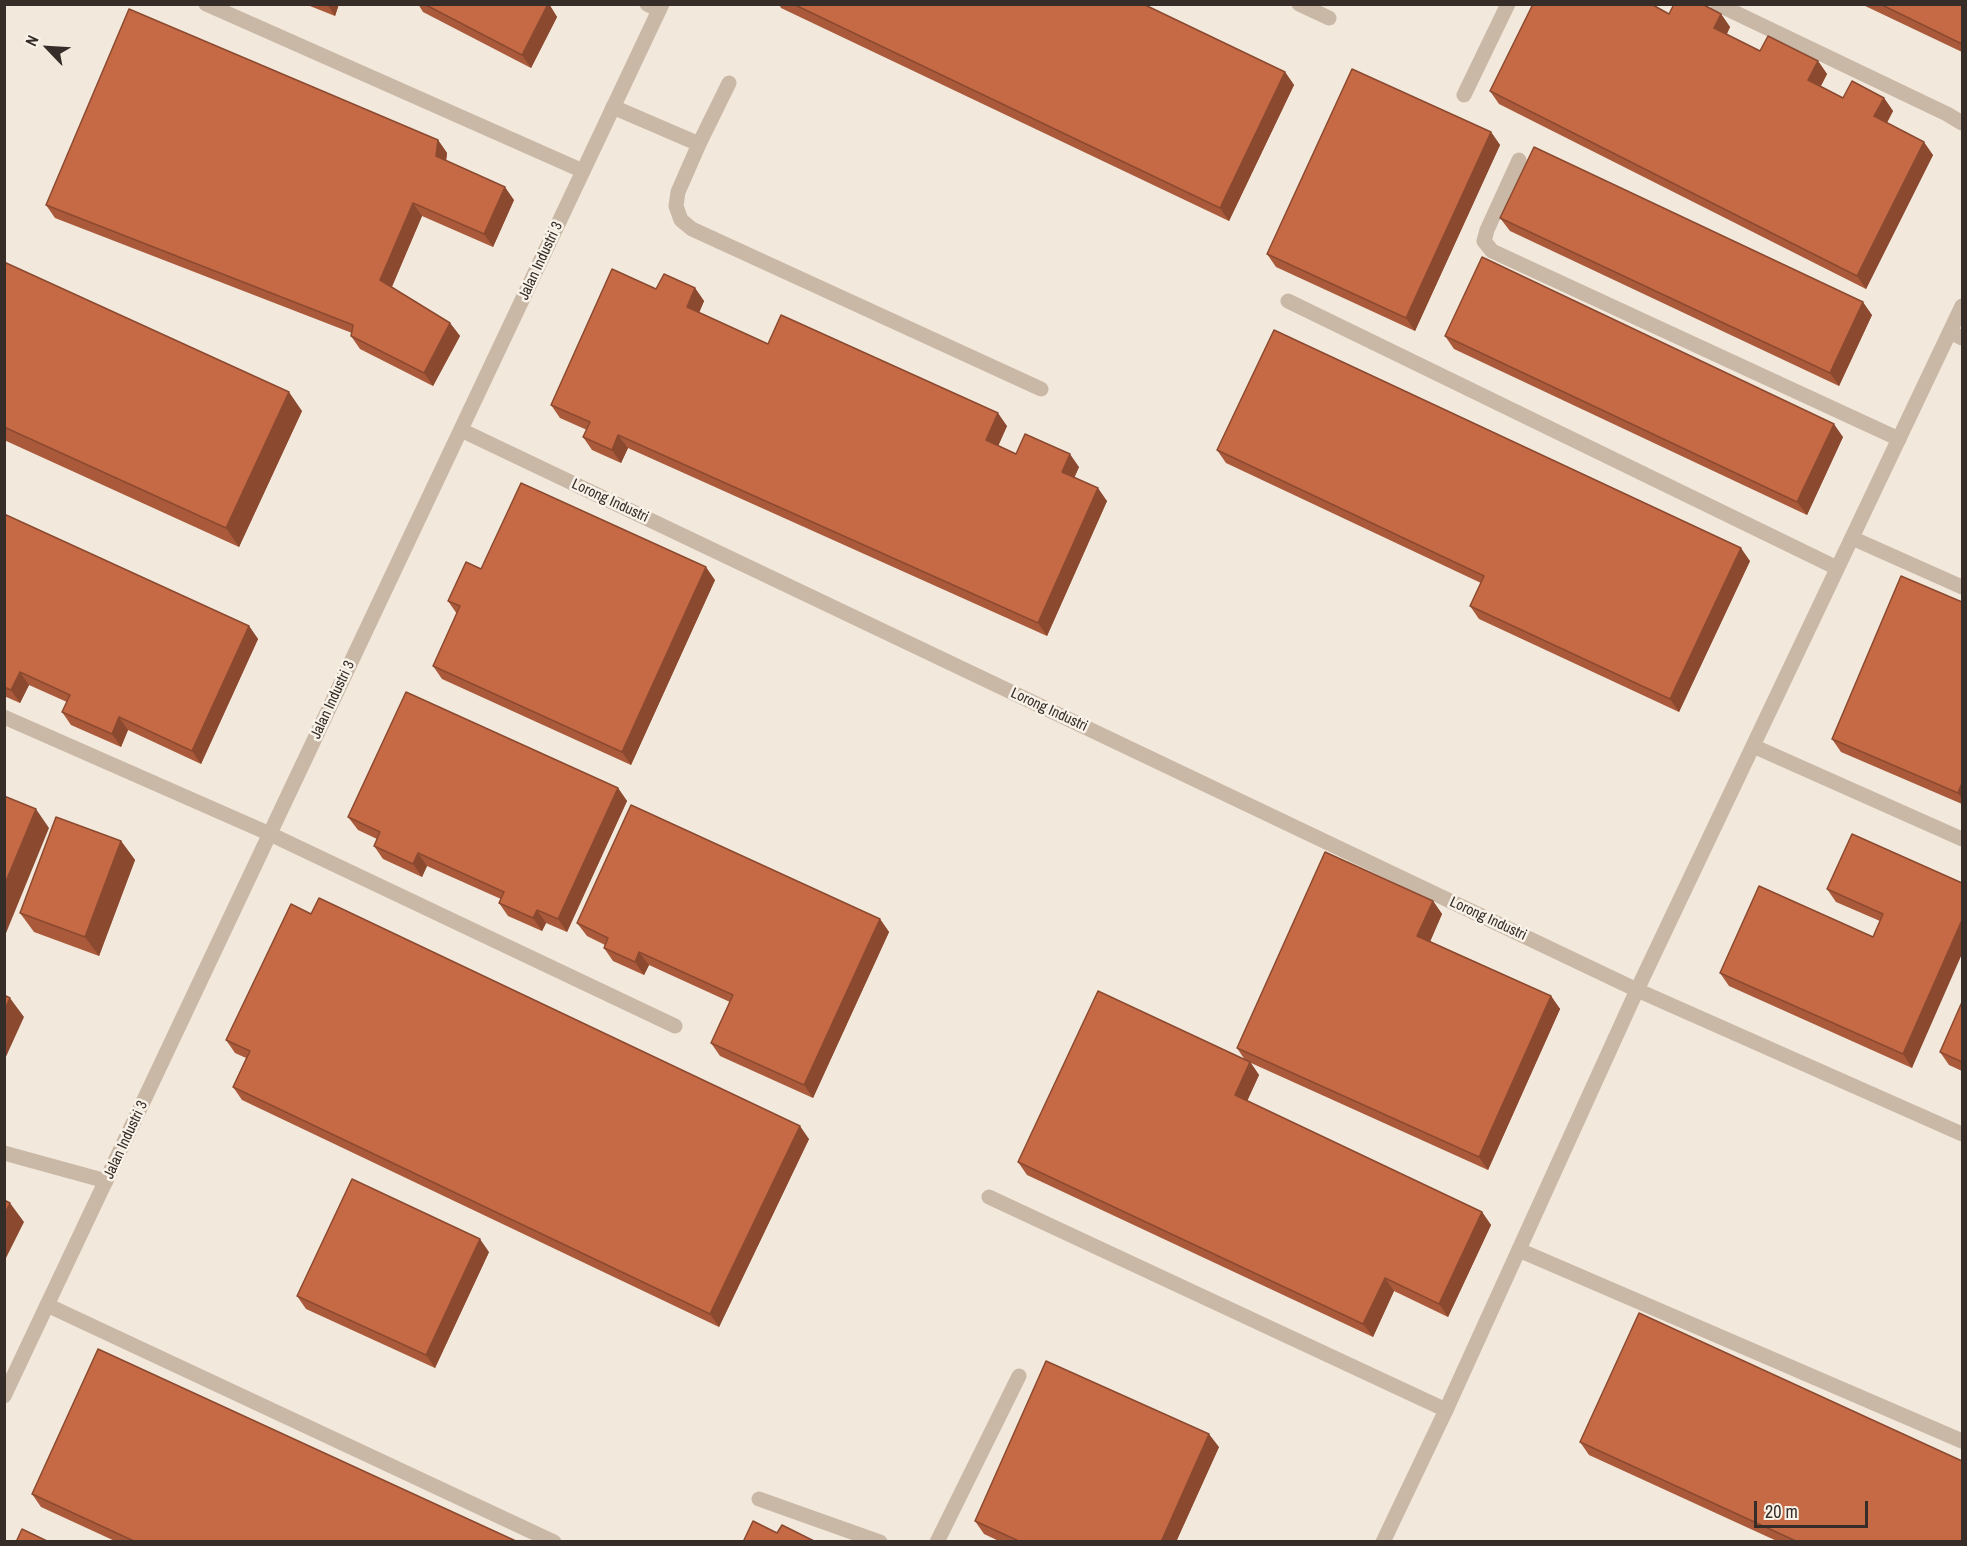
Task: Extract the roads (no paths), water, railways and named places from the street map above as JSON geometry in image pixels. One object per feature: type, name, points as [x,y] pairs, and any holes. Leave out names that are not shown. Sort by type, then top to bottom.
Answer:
[{"type":"street","points":[[206,4],[583,171]]},
{"type":"street","points":[[1299,4],[1329,18]]},
{"type":"street","points":[[1464,95],[1508,4]]},
{"type":"street","points":[[1717,4],[1962,123]]},
{"type":"street","name":"Jalan Industri 3","points":[[4,1396],[583,171],[656,6]]},
{"type":"street","points":[[729,83],[678,192],[676,206],[681,220],[692,229],[1041,389]]},
{"type":"street","points":[[613,107],[699,144]]},
{"type":"street","points":[[1519,160],[1487,230],[1484,241],[1492,251],[1899,439]]},
{"type":"street","points":[[1288,301],[1838,568]]},
{"type":"street","points":[[1383,1542],[1446,1410],[1637,990],[1899,439],[1956,335],[1962,306]]},
{"type":"street","name":"Lorong Industri","points":[[461,430],[1637,990],[1962,1134]]},
{"type":"street","points":[[1852,538],[1962,587]]},
{"type":"street","points":[[4,717],[270,834],[675,1026]]},
{"type":"street","points":[[1753,746],[1962,839]]},
{"type":"street","points":[[4,1153],[106,1181]]},
{"type":"street","points":[[989,1197],[1446,1410]]},
{"type":"street","points":[[1519,1250],[1962,1441]]},
{"type":"street","points":[[47,1305],[554,1542]]},
{"type":"street","points":[[937,1542],[1019,1376]]},
{"type":"street","points":[[759,1499],[880,1542]]}]
